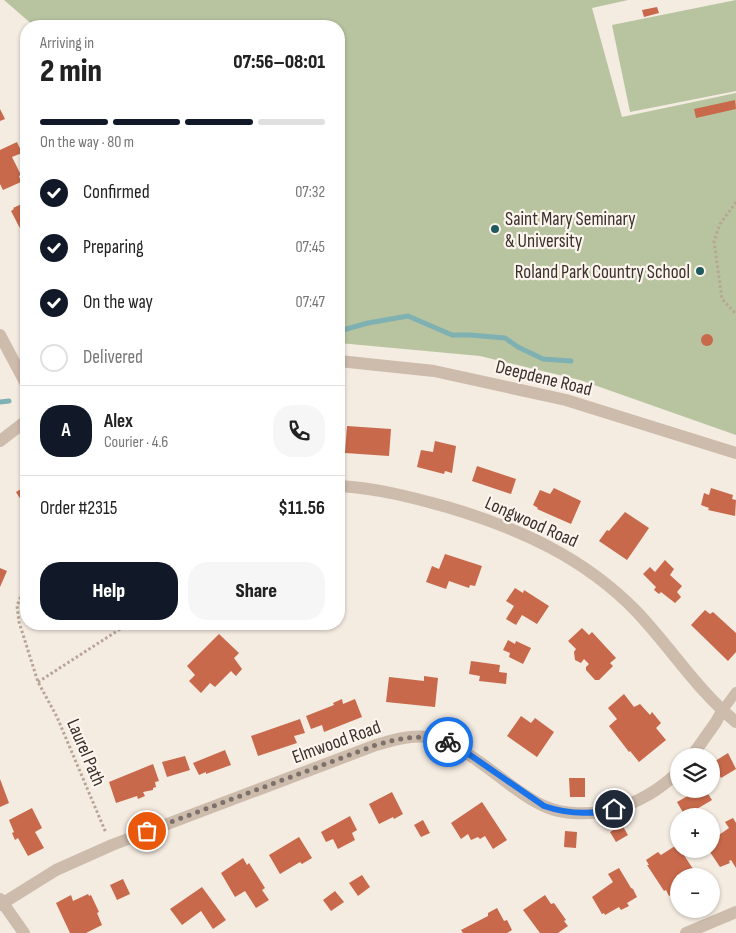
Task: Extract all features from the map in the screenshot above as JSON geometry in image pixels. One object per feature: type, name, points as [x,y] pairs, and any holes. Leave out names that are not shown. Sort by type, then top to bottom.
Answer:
[{"type":"street","points":[[0,335],[20,373]]},
{"type":"street","name":"Deepdene Road","points":[[345,362],[434,371],[566,400],[736,453]]},
{"type":"street","points":[[0,441],[20,426]]},
{"type":"street","name":"Longwood Road","points":[[345,487],[389,492],[469,514],[512,528],[565,555],[603,580],[631,607],[704,692],[736,722]]},
{"type":"street","points":[[698,748],[722,710]]},
{"type":"street","name":"Elmwood Road","points":[[1,903],[56,870],[112,845],[376,745],[400,738],[420,736],[438,739],[457,746],[527,796],[544,806],[560,812],[602,812],[626,806],[658,790],[670,779]]},
{"type":"street","points":[[1,903],[24,933]]},
{"type":"street","points":[[686,933],[736,912]]},
{"type":"lane","points":[[722,710],[736,692]]},
{"type":"path","points":[[736,202],[720,224],[714,241],[722,299],[736,314]]},
{"type":"path","name":"Laurel Path","points":[[20,598],[17,606],[20,625]]},
{"type":"path","name":"Laurel Path","points":[[22,630],[38,682],[57,717],[107,835]]},
{"type":"path","points":[[38,682],[119,630]]},
{"type":"green space","name":"Saint Mary Seminary & University","points":[[4,0],[628,0],[592,8],[622,117],[736,93],[736,435],[580,380],[480,356],[345,344],[345,20],[27,20]]},
{"type":"green space","points":[[736,0],[736,91],[630,112],[612,25]]},
{"type":"building","points":[[657,7],[659,13],[644,17],[642,10]]},
{"type":"building","points":[[735,100],[736,109],[696,118],[694,109]]},
{"type":"building","points":[[0,109],[5,119],[0,121]]},
{"type":"building","points":[[17,142],[20,149],[20,154],[12,157],[20,173],[20,182],[3,190],[0,184],[0,150]]},
{"type":"building","points":[[20,205],[20,228],[11,211]]},
{"type":"building","points":[[707,334],[713,340],[707,346],[701,340]]},
{"type":"building","points":[[347,426],[391,429],[389,456],[345,453]]},
{"type":"building","points":[[435,441],[456,446],[452,473],[445,471],[444,474],[417,467],[421,450],[433,452]]},
{"type":"building","points":[[477,466],[516,479],[511,494],[472,481]]},
{"type":"building","points":[[554,488],[581,501],[571,524],[537,509],[533,505],[540,490],[550,494]]},
{"type":"building","points":[[711,488],[733,495],[732,499],[736,500],[735,516],[708,510],[709,508],[701,505],[704,493],[709,495]]},
{"type":"building","points":[[20,490],[20,498],[16,492]]},
{"type":"building","points":[[625,512],[649,528],[627,560],[599,541]]},
{"type":"building","points":[[445,554],[482,566],[475,586],[470,585],[469,588],[449,581],[446,589],[426,582],[432,566],[439,569]]},
{"type":"building","points":[[665,560],[674,569],[670,575],[682,586],[677,592],[681,597],[675,603],[661,592],[659,594],[654,590],[656,587],[643,574],[650,567],[655,572]]},
{"type":"building","points":[[0,568],[7,571],[0,587]]},
{"type":"building","points":[[515,588],[523,593],[524,590],[549,606],[537,624],[522,615],[516,625],[506,619],[514,606],[506,601]]},
{"type":"building","points":[[705,610],[710,614],[713,612],[736,633],[736,652],[728,661],[691,625]]},
{"type":"building","points":[[582,628],[589,635],[592,632],[616,658],[610,663],[613,666],[599,680],[595,680],[586,670],[589,664],[584,659],[581,663],[575,660],[574,652],[576,649],[568,641]]},
{"type":"building","points":[[219,634],[239,653],[234,658],[242,669],[236,676],[231,671],[215,687],[210,683],[201,693],[189,681],[195,675],[187,666]]},
{"type":"building","points":[[508,640],[515,644],[516,641],[531,648],[523,664],[509,657],[510,653],[503,650]]},
{"type":"building","points":[[471,661],[500,665],[499,672],[507,673],[506,684],[479,681],[480,676],[469,674]]},
{"type":"building","points":[[424,676],[438,678],[435,707],[386,702],[389,677],[424,681]]},
{"type":"building","points":[[624,694],[634,707],[640,704],[650,715],[652,712],[661,723],[656,728],[666,740],[639,762],[609,726],[617,719],[608,708]]},
{"type":"building","points":[[342,699],[343,704],[355,699],[362,717],[324,732],[322,725],[311,729],[306,716],[334,705],[333,703]]},
{"type":"building","points":[[521,716],[531,723],[535,718],[554,732],[537,757],[507,736]]},
{"type":"building","points":[[300,719],[305,733],[294,736],[297,743],[258,756],[251,736]]},
{"type":"building","points":[[225,750],[231,765],[199,775],[193,763]]},
{"type":"building","points":[[728,753],[736,769],[721,778],[720,776],[720,758]]},
{"type":"building","points":[[185,756],[190,770],[167,777],[162,762]]},
{"type":"building","points":[[153,764],[159,781],[155,782],[156,787],[153,790],[143,792],[145,796],[138,799],[137,796],[116,803],[109,782]]},
{"type":"building","points":[[569,778],[585,778],[585,797],[570,797]]},
{"type":"building","points":[[0,779],[9,803],[0,807]]},
{"type":"building","points":[[392,792],[403,814],[379,824],[369,804]]},
{"type":"building","points":[[684,798],[711,798],[712,800],[698,808],[680,808],[677,802]]},
{"type":"building","points":[[482,802],[507,840],[493,849],[485,836],[480,839],[478,837],[471,840],[468,834],[461,839],[451,823]]},
{"type":"building","points":[[32,808],[42,828],[35,832],[44,848],[28,856],[18,838],[15,840],[9,820]]},
{"type":"building","points":[[350,816],[357,830],[352,833],[355,840],[338,849],[333,839],[326,842],[321,832]]},
{"type":"building","points":[[733,818],[736,823],[736,868],[731,860],[729,861],[730,863],[720,867],[714,858],[720,858],[720,834],[729,828],[725,822]]},
{"type":"building","points":[[423,820],[430,833],[421,837],[414,825]]},
{"type":"building","points":[[622,825],[628,835],[616,842],[610,832]]},
{"type":"building","points":[[565,831],[577,832],[576,848],[564,847]]},
{"type":"building","points":[[299,837],[312,858],[302,864],[300,862],[280,874],[269,855]]},
{"type":"building","points":[[670,849],[670,858],[686,858],[692,868],[670,868],[669,896],[647,865],[649,865],[646,860],[658,852],[661,855]]},
{"type":"building","points":[[243,858],[247,865],[249,863],[265,888],[262,890],[269,900],[256,908],[245,891],[235,897],[221,873]]},
{"type":"building","points":[[619,868],[637,897],[627,903],[629,906],[621,910],[619,907],[605,915],[604,913],[602,914],[592,897],[613,882],[608,874]]},
{"type":"building","points":[[362,875],[370,887],[358,896],[349,883]]},
{"type":"building","points":[[123,879],[130,894],[117,900],[110,885]]},
{"type":"building","points":[[202,887],[226,920],[213,929],[201,911],[182,925],[170,909]]},
{"type":"building","points":[[335,891],[344,902],[331,911],[323,900]]},
{"type":"building","points":[[88,894],[89,896],[91,895],[99,912],[97,913],[102,925],[86,933],[70,933],[56,903],[71,895],[73,901]]},
{"type":"building","points":[[545,895],[551,904],[554,903],[566,920],[564,921],[568,926],[558,933],[540,933],[523,910]]},
{"type":"building","points":[[497,908],[504,921],[507,920],[512,930],[507,933],[463,933],[461,930],[488,916],[488,913]]},
{"type":"waterway","points":[[345,329],[408,316],[452,335],[505,338],[518,347],[543,359],[571,361]]},
{"type":"waterway","points":[[0,402],[9,401]]},
{"type":"way so far","points":[[147,831],[376,745],[400,738],[420,736],[448,742]]},
{"type":"place","name":"Saint Mary Seminary & University","points":[[495,229]]},
{"type":"place","name":"Roland Park Country School","points":[[700,271]]},
{"type":"route","points":[[448,742],[457,746],[544,806],[560,812],[582,813],[614,809]]}]
